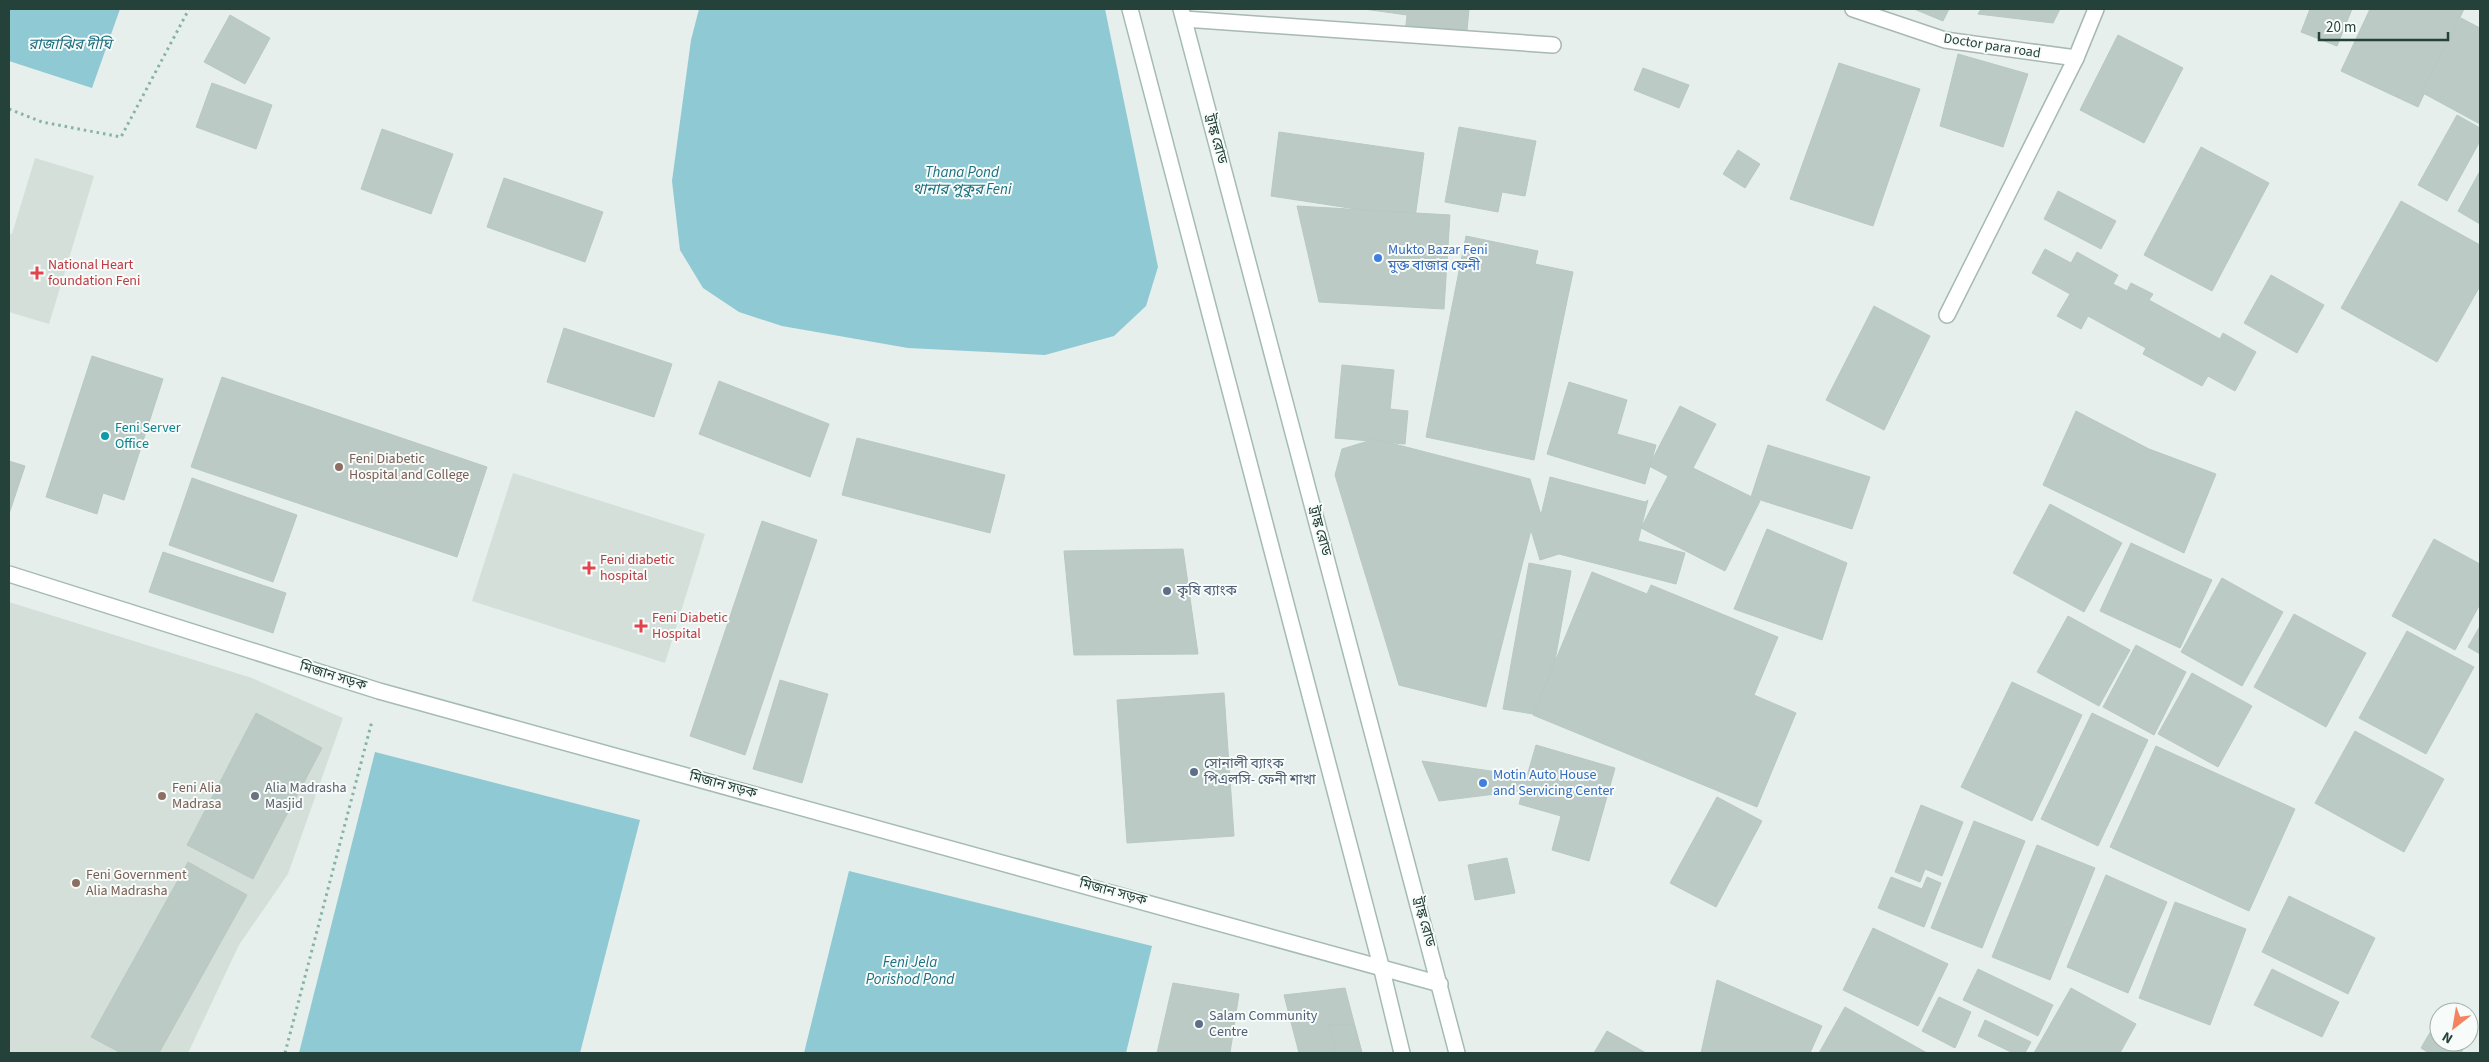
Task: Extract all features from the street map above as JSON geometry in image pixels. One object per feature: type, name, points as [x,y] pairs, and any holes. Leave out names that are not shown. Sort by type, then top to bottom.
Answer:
[{"type":"main road","points":[[1130,9],[1381,966],[1402,1053]]},
{"type":"main road","name":"Doctor para road","points":[[1853,9],[1945,40],[2076,58]]},
{"type":"main road","points":[[1947,315],[2076,58],[2096,9]]},
{"type":"main road","points":[[1183,14],[1553,45]]},
{"type":"main road","name":"ট্রাঙ্ক রোড","points":[[1183,14],[1457,1053]]},
{"type":"main road","name":"মিজান সড়ক","points":[[9,574],[379,691],[1381,966],[1440,984]]},
{"type":"path","points":[[9,109],[42,122],[121,137],[189,9]]},
{"type":"path","points":[[286,1053],[379,691]]},
{"type":"shaded area","name":"National Heart foundation Feni","points":[[35,158],[94,176],[49,324],[9,312],[9,233],[12,234]]},
{"type":"shaded area","name":"Feni diabetic hospital","points":[[513,473],[705,534],[665,663],[472,601]]},
{"type":"shaded area","name":"Feni Alia Madrasa","points":[[9,602],[252,678],[343,718],[288,874],[239,945],[188,1053],[9,1053]]},
{"type":"water","name":"রাজাঝির দীঘি","points":[[9,9],[120,9],[92,88],[9,61]]},
{"type":"water","name":"Thana Pond থানার পুকুর Feni","points":[[699,9],[1105,9],[1158,267],[1146,306],[1114,336],[1045,355],[908,348],[782,326],[739,312],[703,288],[680,250],[672,181],[691,40]]},
{"type":"water","points":[[375,752],[640,820],[580,1053],[299,1053]]},
{"type":"water","name":"Feni Jela Porishod Pond","points":[[849,871],[1152,946],[1126,1053],[804,1053]]},
{"type":"building","points":[[1364,9],[1469,9],[1466,41],[1405,34],[1407,15]]},
{"type":"building","points":[[1914,9],[1949,9],[1943,21]]},
{"type":"building","points":[[1981,9],[2060,9],[2053,23],[1978,14]]},
{"type":"building","points":[[2310,9],[2352,9],[2337,46],[2301,32]]},
{"type":"building","points":[[2370,9],[2464,9],[2418,107],[2341,71]]},
{"type":"building","points":[[230,15],[270,38],[245,84],[204,62]]},
{"type":"building","points":[[2461,18],[2480,28],[2480,124],[2421,92]]},
{"type":"building","points":[[2118,35],[2183,68],[2144,143],[2080,110]]},
{"type":"building","points":[[1958,54],[2028,74],[2003,147],[1940,126]]},
{"type":"building","points":[[1839,63],[1920,89],[1873,226],[1790,199]]},
{"type":"building","points":[[1643,68],[1689,85],[1679,108],[1634,90]]},
{"type":"building","points":[[212,83],[272,105],[256,149],[196,127]]},
{"type":"building","points":[[2457,115],[2480,128],[2480,141],[2447,201],[2418,185]]},
{"type":"building","points":[[1459,127],[1536,141],[1525,196],[1502,192],[1498,212],[1445,202]]},
{"type":"building","points":[[382,129],[453,154],[431,214],[361,189]]},
{"type":"building","points":[[1279,132],[1424,153],[1415,218],[1271,196]]},
{"type":"building","points":[[2201,147],[2269,183],[2212,291],[2144,255]]},
{"type":"building","points":[[1738,150],[1760,164],[1745,188],[1723,174]]},
{"type":"building","points":[[2480,171],[2480,224],[2458,211]]},
{"type":"building","points":[[504,178],[603,212],[585,262],[487,227]]},
{"type":"building","points":[[2058,191],[2116,221],[2101,249],[2044,219]]},
{"type":"building","points":[[2401,201],[2480,245],[2480,286],[2437,362],[2341,308]]},
{"type":"building","name":"Mukto Bazar Feni মুক্ত বাজার ফেনী","points":[[1297,206],[1450,215],[1444,309],[1319,302]]},
{"type":"building","points":[[1466,236],[1538,251],[1535,264],[1573,272],[1534,460],[1426,437]]},
{"type":"building","points":[[2045,249],[2071,263],[2077,252],[2118,275],[2113,284],[2127,291],[2131,283],[2153,294],[2149,300],[2220,339],[2223,333],[2256,352],[2235,391],[2208,376],[2202,386],[2143,354],[2146,348],[2088,316],[2081,329],[2057,316],[2070,294],[2032,273]]},
{"type":"building","points":[[2271,275],[2324,305],[2297,353],[2244,323]]},
{"type":"building","points":[[1874,306],[1930,336],[1884,430],[1826,400]]},
{"type":"building","points":[[564,328],[672,364],[654,417],[547,382]]},
{"type":"building","name":"Feni Server Office","points":[[92,356],[163,379],[124,500],[103,493],[97,514],[46,497]]},
{"type":"building","points":[[1342,365],[1394,370],[1390,409],[1408,411],[1405,444],[1335,438]]},
{"type":"building","name":"Feni Diabetic Hospital and College","points":[[222,377],[487,467],[457,557],[191,467]]},
{"type":"building","points":[[719,381],[829,424],[810,477],[699,434]]},
{"type":"building","points":[[1569,382],[1627,400],[1617,434],[1656,445],[1645,484],[1547,454]]},
{"type":"building","points":[[1680,406],[1716,424],[1693,468],[1760,501],[1725,571],[1641,528],[1668,476],[1649,466]]},
{"type":"building","points":[[2076,411],[2149,449],[2216,474],[2184,553],[2043,485]]},
{"type":"building","points":[[857,438],[1005,475],[990,533],[842,495]]},
{"type":"building","points":[[1375,439],[1530,479],[1541,515],[1550,477],[1645,502],[1648,500],[1638,541],[1685,553],[1676,584],[1559,554],[1540,560],[1531,530],[1486,707],[1399,685],[1335,475],[1342,449]]},
{"type":"building","points":[[1768,445],[1870,477],[1852,529],[1751,497]]},
{"type":"building","points":[[9,461],[25,466],[9,514]]},
{"type":"building","points":[[192,478],[297,515],[273,582],[169,545]]},
{"type":"building","points":[[2050,504],[2122,543],[2084,612],[2013,573]]},
{"type":"building","points":[[762,521],[817,540],[745,755],[690,736]]},
{"type":"building","points":[[1767,529],[1847,563],[1822,640],[1734,609]]},
{"type":"building","points":[[2434,539],[2480,564],[2480,604],[2455,650],[2392,616]]},
{"type":"building","points":[[2131,543],[2212,580],[2180,648],[2100,611]]},
{"type":"building","points":[[1183,549],[1198,654],[1074,655],[1064,551]]},
{"type":"building","points":[[163,552],[286,593],[273,633],[149,592]]},
{"type":"building","points":[[1529,563],[1571,571],[1545,716],[1503,709]]},
{"type":"building","points":[[1592,572],[1647,594],[1651,585],[1778,637],[1754,695],[1796,713],[1757,807],[1533,715]]},
{"type":"building","points":[[2222,578],[2283,612],[2242,686],[2181,652]]},
{"type":"building","points":[[2294,614],[2366,653],[2326,727],[2254,687]]},
{"type":"building","points":[[2068,616],[2130,650],[2099,706],[2037,672]]},
{"type":"building","points":[[2480,626],[2480,654],[2468,647]]},
{"type":"building","points":[[2407,631],[2474,667],[2426,754],[2359,718]]},
{"type":"building","points":[[2136,645],[2186,672],[2154,735],[2103,707]]},
{"type":"building","points":[[2192,673],[2252,706],[2218,767],[2158,734]]},
{"type":"building","points":[[780,680],[828,694],[802,783],[753,769]]},
{"type":"building","points":[[2012,682],[2082,715],[2032,821],[1961,787]]},
{"type":"building","points":[[1224,693],[1234,836],[1127,843],[1117,700]]},
{"type":"building","name":"Alia Madrasha Masjid","points":[[256,713],[322,748],[253,879],[187,845]]},
{"type":"building","points":[[2092,713],[2148,740],[2098,846],[2041,819]]},
{"type":"building","points":[[2355,731],[2444,779],[2404,852],[2315,803]]},
{"type":"building","points":[[1536,745],[1615,768],[1589,861],[1552,850],[1561,816],[1519,804]]},
{"type":"building","points":[[2156,746],[2295,809],[2249,911],[2110,847]]},
{"type":"building","name":"Motin Auto House and Servicing Center","points":[[1422,761],[1532,777],[1536,789],[1439,801]]},
{"type":"building","points":[[1717,797],[1762,821],[1716,907],[1670,883]]},
{"type":"building","points":[[1921,805],[1963,822],[1942,876],[1925,869],[1920,882],[1895,872]]},
{"type":"building","points":[[1974,821],[2025,841],[1982,948],[1931,928]]},
{"type":"building","points":[[2037,845],[2095,868],[2050,980],[1992,957]]},
{"type":"building","points":[[1507,858],[1515,893],[1475,900],[1468,865]]},
{"type":"building","points":[[188,862],[247,895],[159,1053],[121,1053],[91,1037]]},
{"type":"building","points":[[2106,875],[2167,902],[2128,993],[2067,967]]},
{"type":"building","points":[[1891,877],[1922,889],[1927,877],[1941,883],[1924,927],[1878,908]]},
{"type":"building","points":[[2289,896],[2375,938],[2348,994],[2262,952]]},
{"type":"building","points":[[2175,902],[2246,929],[2210,1025],[2139,998]]},
{"type":"building","points":[[1873,928],[1948,964],[1918,1026],[1843,990]]},
{"type":"building","points":[[1978,969],[2053,1005],[2038,1036],[1963,1000]]},
{"type":"building","points":[[2272,969],[2339,1002],[2322,1037],[2254,1005]]},
{"type":"building","points":[[1717,980],[1822,1026],[1810,1053],[1701,1053]]},
{"type":"building","name":"Salam Community Centre","points":[[1173,983],[1239,994],[1230,1053],[1157,1053]]},
{"type":"building","points":[[1345,988],[1362,1053],[1299,1053],[1284,995]]},
{"type":"building","points":[[2071,988],[2136,1024],[2120,1053],[2034,1053]]},
{"type":"building","points":[[1939,997],[1971,1012],[1955,1048],[1922,1031]]},
{"type":"building","points":[[1845,1007],[1927,1053],[1819,1053]]},
{"type":"building","points":[[1985,1020],[2031,1042],[2025,1053],[2013,1053],[1978,1036]]},
{"type":"building","points":[[1354,1024],[1362,1053],[1336,1053],[1329,1025]]},
{"type":"building","points":[[1607,1031],[1646,1053],[1594,1053]]},
{"type":"building","points":[[2429,1034],[2429,1052],[2462,1052],[2429,1053],[2421,1048]]},
{"type":"place","name":"Mukto Bazar Feni মুক্ত বাজার ফেনী","points":[[1378,258]]},
{"type":"place","name":"National Heart foundation Feni","points":[[37,273]]},
{"type":"place","name":"Feni Server Office","points":[[105,436]]},
{"type":"place","name":"Feni Diabetic Hospital and College","points":[[339,467]]},
{"type":"place","name":"Feni diabetic hospital","points":[[589,568]]},
{"type":"place","name":"কৃষি ব্যাংক","points":[[1167,591]]},
{"type":"place","name":"Feni Diabetic Hospital","points":[[641,626]]},
{"type":"place","name":"সোনালী ব্যাংক পিএলসি- ফেনী শাখা","points":[[1194,772]]},
{"type":"place","name":"Motin Auto House and Servicing Center","points":[[1483,783]]},
{"type":"place","name":"Feni Alia Madrasa","points":[[162,796]]},
{"type":"place","name":"Alia Madrasha Masjid","points":[[255,796]]},
{"type":"place","name":"Feni Government Alia Madrasha","points":[[76,883]]},
{"type":"place","name":"Salam Community Centre","points":[[1199,1024]]}]
